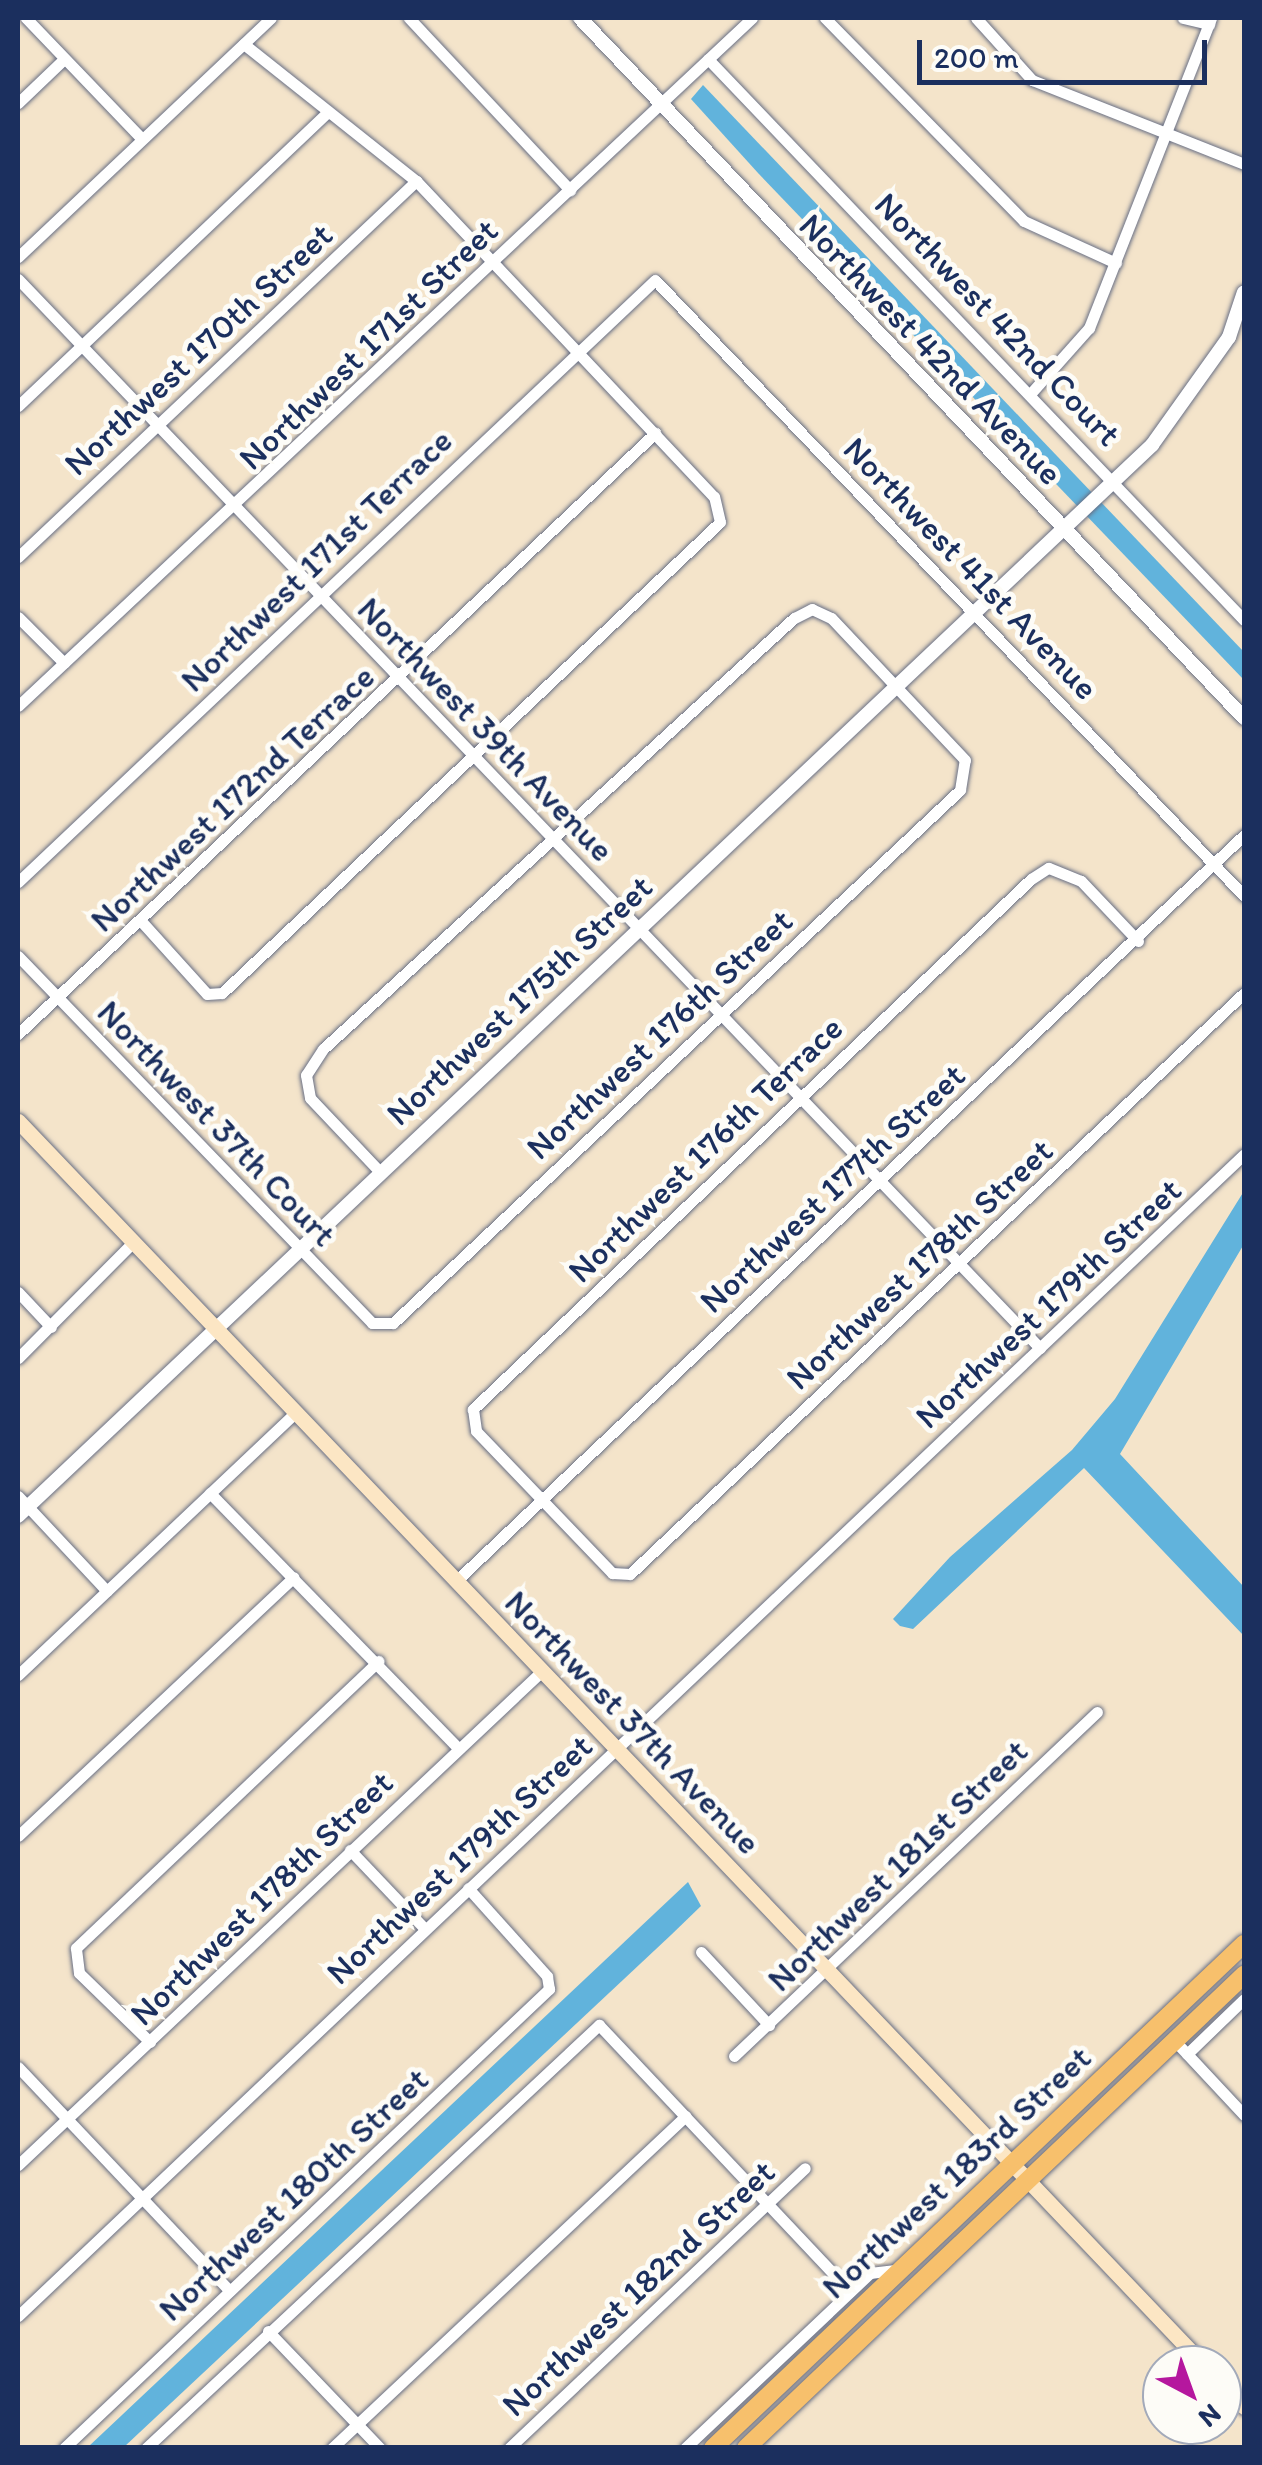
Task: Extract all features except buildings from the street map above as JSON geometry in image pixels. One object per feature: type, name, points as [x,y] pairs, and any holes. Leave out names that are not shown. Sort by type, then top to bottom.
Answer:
[{"type":"main road","name":"Northwest 37th Avenue","points":[[18,1121],[1185,2345]]},
{"type":"main road","name":"Northwest 183rd Street","points":[[713,2448],[1244,1944]]},
{"type":"main road","name":"Northwest 183rd Street","points":[[745,2448],[1028,2180],[1180,2048],[1244,1974]]},
{"type":"main road","points":[[745,2448],[749,2413]]},
{"type":"street","points":[[26,18],[140,137]]},
{"type":"street","points":[[18,257],[140,137],[271,18]]},
{"type":"street","points":[[409,18],[570,190]]},
{"type":"street","name":"Northwest 42nd Avenue","points":[[580,18],[1244,718]]},
{"type":"street","name":"Northwest 171st Street","points":[[18,706],[240,506],[752,18]]},
{"type":"street","points":[[824,18],[1024,221],[1116,262]]},
{"type":"street","points":[[976,18],[1032,80],[1244,164]]},
{"type":"street","points":[[1031,393],[1078,346],[1116,262],[1210,21],[1183,18]]},
{"type":"street","points":[[142,922],[208,994],[222,993],[478,759],[702,544],[720,522],[714,496],[573,352],[416,181],[325,115],[244,44]]},
{"type":"street","points":[[18,103],[64,59]]},
{"type":"street","name":"Northwest 42nd Court","points":[[708,59],[1244,620]]},
{"type":"street","points":[[18,406],[325,115]]},
{"type":"street","name":"Northwest 170th Street","points":[[18,557],[416,181]]},
{"type":"street","name":"Northwest 39th Avenue","points":[[18,278],[157,426],[240,506],[319,596],[640,926],[1040,1348]]},
{"type":"street","name":"Northwest 171st Terrace","points":[[18,882],[573,352],[655,280]]},
{"type":"street","name":"Northwest 41st Avenue","points":[[655,280],[1244,896]]},
{"type":"street","name":"Northwest 175th Street","points":[[21,1506],[216,1328],[1110,484],[1198,388],[1244,292]]},
{"type":"street","name":"Northwest 172nd Terrace","points":[[18,1034],[400,680],[655,433]]},
{"type":"street","points":[[381,1173],[310,1098],[306,1075],[323,1048],[812,608],[895,685]]},
{"type":"street","points":[[18,616],[64,663]]},
{"type":"street","name":"Northwest 176th Street","points":[[380,1325],[393,1323],[968,773],[895,685]]},
{"type":"street","name":"Northwest 177th Street","points":[[457,1580],[1138,941],[1244,835]]},
{"type":"street","name":"Northwest 176th Terrace","points":[[542,1500],[476,1431],[473,1409],[799,1096],[1048,868],[1081,882],[1138,941]]},
{"type":"street","name":"Northwest 37th Court","points":[[18,956],[300,1249],[380,1325]]},
{"type":"street","name":"Northwest 178th Street","points":[[542,1500],[612,1574],[630,1574],[1244,993]]},
{"type":"street","name":"Northwest 179th Street","points":[[18,2316],[1244,1154]]},
{"type":"street","points":[[18,1358],[133,1242]]},
{"type":"street","points":[[18,1292],[51,1327]]},
{"type":"street","points":[[18,1675],[296,1412]]},
{"type":"street","points":[[210,1493],[378,1661],[458,1748]]},
{"type":"street","points":[[21,1506],[107,1591]]},
{"type":"street","points":[[18,1836],[294,1577]]},
{"type":"street","points":[[150,2042],[80,1974],[76,1948],[378,1661]]},
{"type":"street","name":"Northwest 178th Street","points":[[18,2165],[543,1670]]},
{"type":"street","name":"Northwest 181st Street","points":[[734,2056],[1097,1712]]},
{"type":"street","points":[[350,1850],[425,1929]]},
{"type":"street","name":"Northwest 180th Street","points":[[64,2448],[549,1989],[548,1976],[468,1888]]},
{"type":"street","points":[[701,1952],[768,2025]]},
{"type":"street","points":[[1244,1999],[1180,2048],[1244,2115]]},
{"type":"street","points":[[146,2448],[598,2025],[850,2291]]},
{"type":"street","points":[[18,2066],[230,2291]]},
{"type":"street","points":[[332,2448],[684,2116]]},
{"type":"street","name":"Northwest 182nd Street","points":[[509,2448],[805,2168]]},
{"type":"street","points":[[685,2448],[850,2291],[877,2270],[902,2269]]},
{"type":"street","points":[[268,2331],[380,2448]]},
{"type":"water","points":[[703,85],[1244,652],[1244,680],[758,173],[691,99]]},
{"type":"water","points":[[1244,1191],[1244,1244],[1120,1454],[1244,1587],[1244,1636],[1084,1468],[913,1629],[900,1626],[893,1619],[950,1557],[1072,1450],[1115,1399]]},
{"type":"water","points":[[688,1882],[701,1906],[671,1935],[124,2447],[88,2447]]}]
